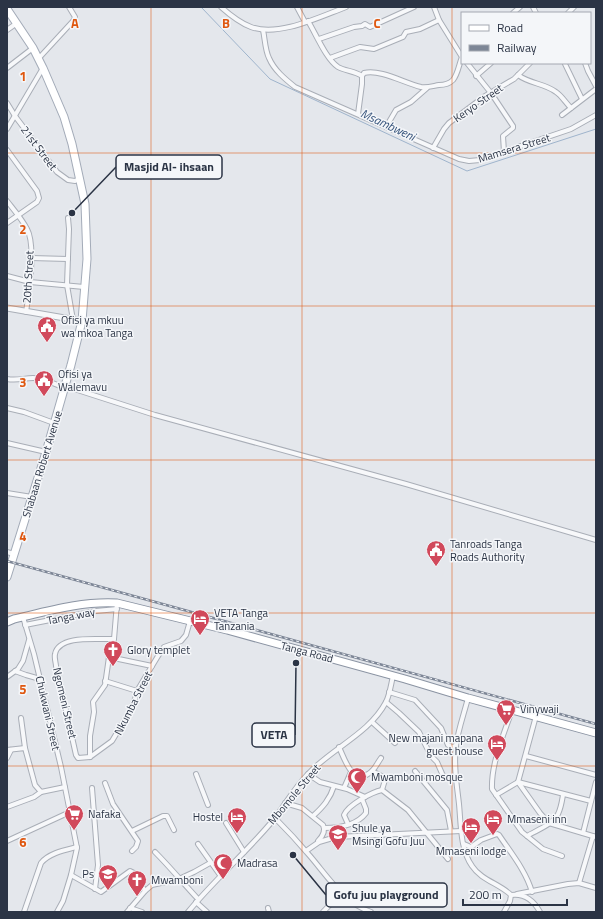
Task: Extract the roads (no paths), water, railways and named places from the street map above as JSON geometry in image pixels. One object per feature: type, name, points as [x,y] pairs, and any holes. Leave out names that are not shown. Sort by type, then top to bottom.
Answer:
[{"type":"main road","name":"Shabaan Robert Avenue","points":[[7,9],[33,48],[64,117],[72,144],[85,204],[87,259],[82,321],[46,452],[32,496],[10,553],[7,577]]},
{"type":"main road","name":"Tanga Road","points":[[9,620],[100,602],[190,621],[596,733]]},
{"type":"street","points":[[38,58],[74,20],[75,17],[69,7]]},
{"type":"street","points":[[220,7],[243,23],[263,30],[291,27],[346,7]]},
{"type":"street","points":[[297,7],[330,58],[338,67],[362,76]]},
{"type":"street","points":[[319,39],[354,27],[362,26],[364,24],[370,27],[414,7]]},
{"type":"street","points":[[434,7],[439,20],[461,55]]},
{"type":"street","points":[[567,7],[569,12],[574,7]]},
{"type":"street","points":[[330,58],[360,47],[374,49],[403,37],[406,32],[420,29],[439,20]]},
{"type":"street","points":[[7,30],[17,23]]},
{"type":"street","name":"Mamsera Street","points":[[263,30],[268,57],[274,67],[295,87],[459,159],[469,161],[480,160],[571,129],[596,115]]},
{"type":"street","points":[[7,68],[33,48]]},
{"type":"street","points":[[362,76],[364,73],[373,72],[427,88],[452,81],[461,60]]},
{"type":"street","points":[[467,64],[490,93],[513,126],[513,128],[504,136],[504,152]]},
{"type":"street","points":[[476,76],[490,64]]},
{"type":"street","name":"Keryo Street","points":[[433,148],[444,129],[449,124],[490,93],[518,75],[529,64]]},
{"type":"street","points":[[565,64],[582,99]]},
{"type":"street","points":[[585,64],[596,86]]},
{"type":"street","points":[[7,129],[43,68]]},
{"type":"street","points":[[518,75],[527,81],[543,85],[557,92],[571,108]]},
{"type":"street","points":[[358,114],[362,76]]},
{"type":"street","points":[[386,127],[396,110],[411,102],[427,88]]},
{"type":"street","points":[[562,115],[596,89]]},
{"type":"street","name":"21st Street","points":[[7,103],[57,172],[68,180],[75,181],[80,178]]},
{"type":"street","points":[[7,150],[37,192],[39,198],[36,202],[7,223]]},
{"type":"street","name":"20th Street","points":[[7,201],[28,230],[30,237],[30,282],[26,312]]},
{"type":"street","points":[[68,218],[67,285],[74,320]]},
{"type":"street","points":[[31,258],[68,259]]},
{"type":"street","points":[[7,276],[30,282],[84,287]]},
{"type":"street","points":[[7,308],[82,321]]},
{"type":"street","points":[[7,379],[17,381],[38,378],[156,415],[406,484],[596,540]]},
{"type":"street","points":[[7,408],[24,412],[54,423]]},
{"type":"street","points":[[7,443],[46,452]]},
{"type":"street","points":[[7,492],[32,496]]},
{"type":"street","points":[[90,757],[90,736],[94,712],[93,702],[105,685],[109,657],[114,639],[117,606]]},
{"type":"street","name":"Tanga way","points":[[25,625],[117,606]]},
{"type":"street","name":"Chukwani Street","points":[[23,617],[40,679],[70,812]]},
{"type":"street","name":"Nkumba Street","points":[[90,757],[112,741],[130,711],[137,691],[164,647],[181,641],[186,635],[190,621]]},
{"type":"street","name":"Ngomeni Street","points":[[90,757],[78,758],[76,755],[56,666],[55,654],[58,647],[64,642],[91,638],[114,639]]},
{"type":"street","points":[[7,677],[15,671],[23,661],[30,640]]},
{"type":"street","points":[[109,657],[152,666]]},
{"type":"street","points":[[15,671],[40,679]]},
{"type":"street","name":"Mbomole Street","points":[[188,912],[220,875],[244,852],[274,818],[308,774],[339,747],[372,722],[386,702],[393,676]]},
{"type":"street","points":[[105,681],[137,691]]},
{"type":"street","points":[[389,692],[415,700],[441,728],[448,745],[452,747],[456,746]]},
{"type":"street","points":[[468,698],[456,746],[456,778],[461,831],[472,867],[492,883],[507,891],[511,895]]},
{"type":"street","points":[[386,702],[419,732],[444,778],[456,778]]},
{"type":"street","points":[[512,710],[498,753],[492,780],[492,789],[526,836],[543,850],[562,856]]},
{"type":"street","points":[[496,795],[518,782],[536,716]]},
{"type":"street","points":[[21,718],[25,748],[35,785],[41,792]]},
{"type":"street","points":[[372,722],[395,743]]},
{"type":"street","points":[[339,747],[351,772],[359,776],[372,771],[381,758]]},
{"type":"street","points":[[7,758],[9,750],[25,748]]},
{"type":"street","points":[[526,756],[596,775]]},
{"type":"street","points":[[372,771],[383,777],[385,780],[382,790]]},
{"type":"street","points":[[415,771],[447,810],[451,831]]},
{"type":"street","points":[[344,788],[351,772]]},
{"type":"street","points":[[196,774],[208,805]]},
{"type":"street","points":[[308,774],[320,782],[344,788],[364,798]]},
{"type":"street","points":[[518,782],[563,795],[591,801]]},
{"type":"street","points":[[518,782],[549,823],[594,837],[579,884]]},
{"type":"street","points":[[583,833],[596,782]]},
{"type":"street","points":[[105,783],[113,804],[138,841],[138,844],[132,851]]},
{"type":"street","points":[[7,807],[34,797],[41,792],[65,786]]},
{"type":"street","points":[[313,816],[331,797],[334,786]]},
{"type":"street","points":[[92,788],[98,865],[95,889]]},
{"type":"street","points":[[348,824],[344,813],[370,794],[382,790]]},
{"type":"street","points":[[382,790],[408,810],[448,859]]},
{"type":"street","points":[[526,836],[555,818],[559,812],[563,795]]},
{"type":"street","points":[[285,803],[302,808],[313,816],[324,828],[338,828],[361,818],[366,813],[364,798]]},
{"type":"street","points":[[7,840],[70,812],[77,847],[71,875],[63,901],[57,912]]},
{"type":"street","points":[[132,832],[164,816],[167,816],[174,830]]},
{"type":"street","points":[[274,818],[306,851],[341,893],[353,904],[371,912]]},
{"type":"street","points":[[226,823],[244,852]]},
{"type":"street","points":[[306,851],[316,843],[323,834],[324,828]]},
{"type":"street","points":[[316,843],[336,837],[461,831]]},
{"type":"street","points":[[464,844],[471,847],[481,840],[497,834],[499,835],[530,883],[532,892]]},
{"type":"street","points":[[198,844],[210,863],[220,875]]},
{"type":"street","points":[[24,912],[41,863],[58,852],[77,847]]},
{"type":"street","points":[[154,852],[171,868],[207,912]]},
{"type":"street","points":[[129,910],[152,885],[179,879],[210,863]]},
{"type":"street","points":[[71,875],[101,892],[130,871],[134,873],[145,891]]},
{"type":"street","points":[[511,895],[568,884],[579,884],[596,888]]},
{"type":"street","points":[[323,912],[341,893]]},
{"type":"street","points":[[517,894],[533,901],[540,912]]},
{"type":"street","points":[[504,912],[510,901],[511,895]]},
{"type":"street","points":[[129,910],[142,912]]},
{"type":"waterway","name":"Msambweni","points":[[201,7],[270,79],[467,171],[596,129]]},
{"type":"railway","points":[[7,561],[596,724]]},
{"type":"place","name":"Masjid Al- ihsaan","points":[[72,213]]},
{"type":"place","name":"Ofisi ya mkuu wa mkoa Tanga","points":[[47,343]]},
{"type":"place","name":"Ofisi ya Walemavu","points":[[44,397]]},
{"type":"place","name":"Tanroads Tanga Roads Authority","points":[[436,567]]},
{"type":"place","name":"VETA Tanga Tanzania","points":[[200,636]]},
{"type":"place","name":"VETA","points":[[296,663]]},
{"type":"place","name":"Glory templet","points":[[113,667]]},
{"type":"place","name":"Vinywaji","points":[[506,726]]},
{"type":"place","name":"New majani mapana guest house","points":[[497,761]]},
{"type":"place","name":"Mwamboni mosque","points":[[357,794]]},
{"type":"place","name":"Nafaka","points":[[74,831]]},
{"type":"place","name":"Hostel","points":[[237,834]]},
{"type":"place","name":"Mmaseni inn","points":[[493,836]]},
{"type":"place","name":"Mmaseni lodge","points":[[471,844]]},
{"type":"place","name":"Shule ya Msingi Gofu Juu","points":[[338,851]]},
{"type":"place","name":"Gofu juu playground","points":[[293,855]]},
{"type":"place","name":"Madrasa","points":[[223,880]]},
{"type":"place","name":"Ps","points":[[108,891]]},
{"type":"place","name":"Mwamboni","points":[[137,897]]}]
